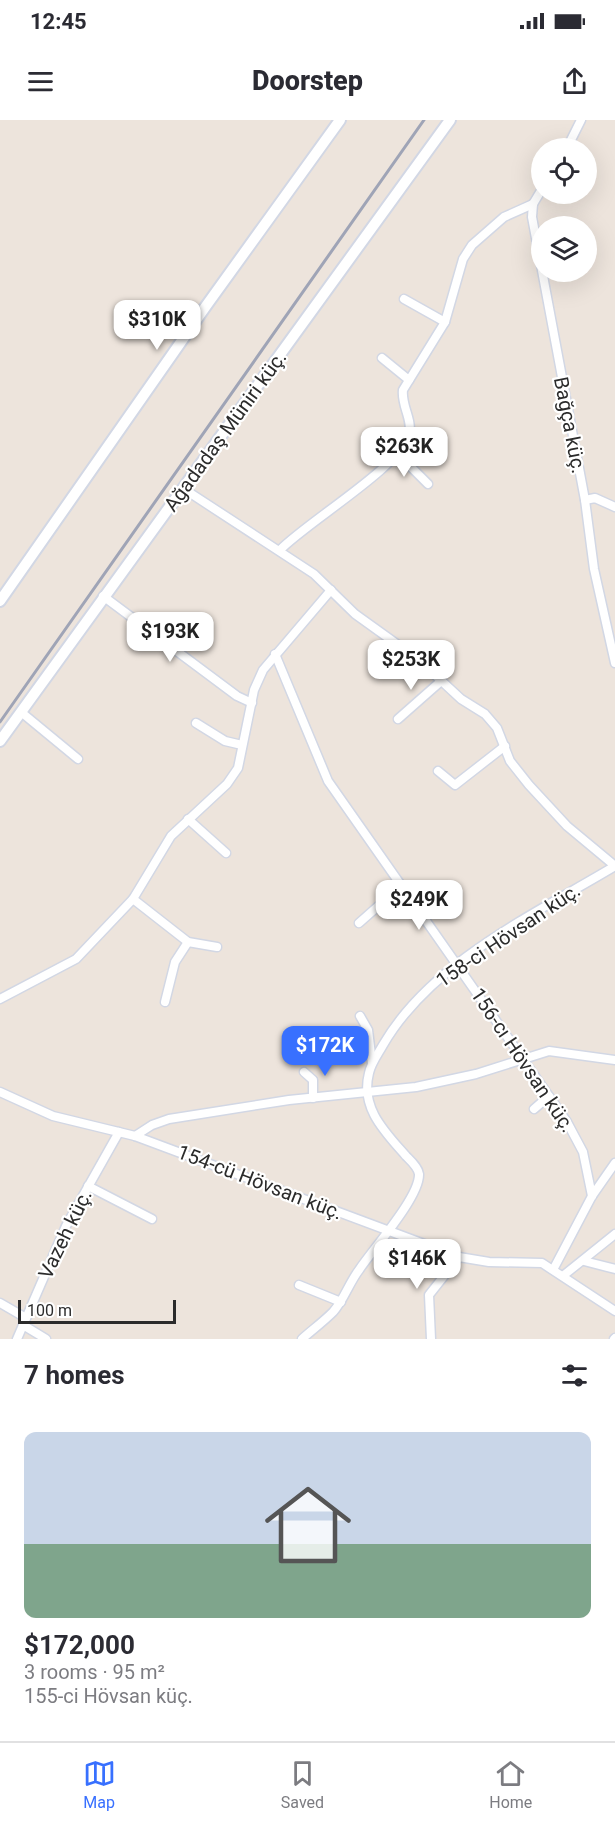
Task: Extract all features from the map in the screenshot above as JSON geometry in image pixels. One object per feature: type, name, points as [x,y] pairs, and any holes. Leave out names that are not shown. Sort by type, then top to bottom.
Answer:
[{"type":"street","points":[[0,601],[206,306],[340,120]]},
{"type":"street","name":"Ağadadaş Müniri küç.","points":[[0,741],[450,120]]},
{"type":"street","points":[[572,138],[581,120]]},
{"type":"street","points":[[280,550],[300,529],[343,500],[398,454],[409,435],[410,424],[402,398],[409,380],[451,309],[463,259],[472,245],[504,216],[533,204]]},
{"type":"street","name":"Bağça küç.","points":[[533,204],[532,217],[539,263],[585,500],[594,569],[615,663]]},
{"type":"street","points":[[404,299],[445,322]]},
{"type":"street","points":[[382,358],[409,380]]},
{"type":"street","points":[[398,454],[428,484]]},
{"type":"street","points":[[184,489],[314,574],[367,623],[419,660],[440,682],[485,714],[497,728],[510,760],[529,785],[567,826],[615,866]]},
{"type":"street","points":[[585,500],[595,498],[615,507]]},
{"type":"street","points":[[0,999],[76,959],[133,899],[171,836],[227,784],[238,768],[254,690],[263,670],[274,654],[331,590]]},
{"type":"street","points":[[103,596],[237,696],[252,703]]},
{"type":"street","name":"156-cı Hövsan küç.","points":[[274,654],[328,781],[459,964],[521,1059],[567,1122],[583,1152],[592,1196]]},
{"type":"street","points":[[398,719],[440,682]]},
{"type":"street","points":[[21,712],[78,759]]},
{"type":"street","points":[[196,723],[225,741],[242,745]]},
{"type":"street","points":[[438,771],[455,785],[505,746]]},
{"type":"street","points":[[188,819],[226,854]]},
{"type":"street","name":"158-ci Hövsan küç.","points":[[302,1339],[341,1302],[357,1272],[402,1214],[419,1174],[416,1166],[380,1127],[369,1107],[368,1075],[397,1021],[411,1004],[459,964],[548,904],[615,866]]},
{"type":"street","points":[[359,922],[402,885]]},
{"type":"street","points":[[133,899],[188,942],[217,947]]},
{"type":"street","points":[[165,1002],[175,962],[188,942]]},
{"type":"street","points":[[360,1016],[368,1030],[372,1064]]},
{"type":"street","points":[[135,1136],[152,1125],[169,1119],[313,1098],[416,1087],[476,1074],[549,1051],[615,1060]]},
{"type":"street","points":[[304,1072],[313,1080],[313,1098]]},
{"type":"street","name":"154-cü Hövsan küç.","points":[[0,1092],[53,1116],[135,1136],[459,1257],[489,1262],[527,1261],[554,1268],[615,1311]]},
{"type":"street","points":[[534,1109],[549,1096]]},
{"type":"street","name":"Vazeh küç.","points":[[17,1339],[66,1226],[119,1132]]},
{"type":"street","points":[[554,1268],[592,1196],[615,1163]]},
{"type":"street","points":[[88,1186],[152,1219]]},
{"type":"street","points":[[564,1275],[615,1234]]},
{"type":"street","points":[[431,1339],[429,1295],[459,1257]]},
{"type":"street","points":[[584,1261],[615,1269]]},
{"type":"street","points":[[299,1285],[341,1302]]},
{"type":"street","points":[[0,1303],[46,1339]]},
{"type":"railway","points":[[0,722],[424,120]]}]
